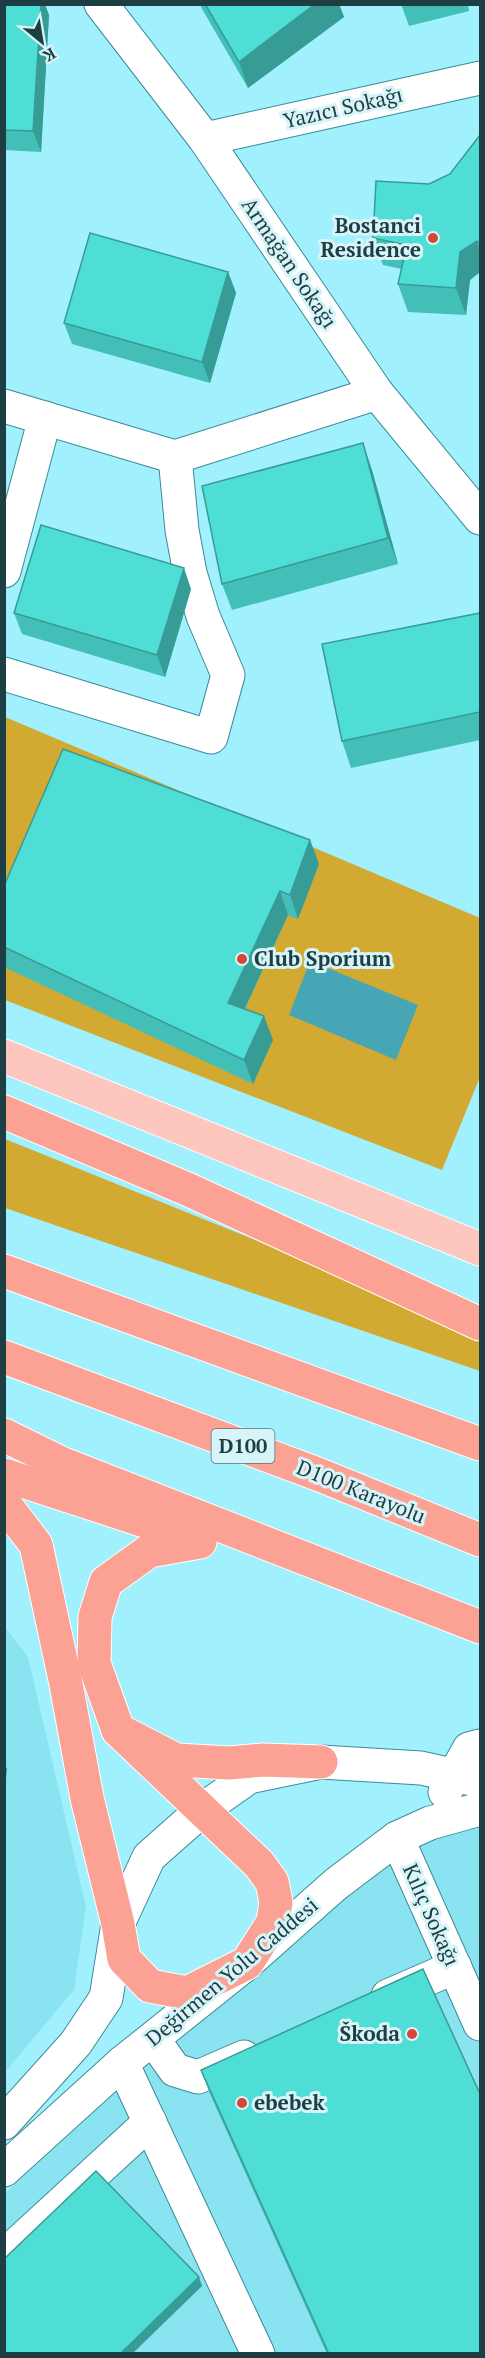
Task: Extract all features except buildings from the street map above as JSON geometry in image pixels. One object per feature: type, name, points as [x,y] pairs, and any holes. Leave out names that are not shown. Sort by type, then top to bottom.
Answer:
[{"type":"highway","points":[[4,1112],[187,1189],[480,1324]]},
{"type":"highway","points":[[4,1271],[480,1444]]},
{"type":"highway","name":"D100 Karayolu","points":[[4,1357],[320,1475],[480,1540]]},
{"type":"highway","points":[[4,1435],[61,1462],[480,1628]]},
{"type":"highway","points":[[4,1475],[480,1628]]},
{"type":"highway","points":[[4,1503],[36,1545],[66,1684],[87,1798],[118,1924],[124,1959],[150,1986],[188,1993],[247,1963],[273,1922],[276,1902],[272,1882],[259,1864],[118,1730],[94,1663],[95,1617],[106,1582],[149,1551],[206,1541]]},
{"type":"highway","points":[[118,1730],[176,1760],[229,1763],[262,1760],[321,1762]]},
{"type":"main road","points":[[4,1056],[480,1249]]},
{"type":"street","name":"Armağan Sokağı","points":[[101,4],[206,139],[377,393],[480,518]]},
{"type":"street","name":"Yazıcı Sokağı","points":[[206,139],[480,78]]},
{"type":"street","points":[[4,405],[175,457],[377,393]]},
{"type":"street","points":[[4,571],[45,418]]},
{"type":"street","points":[[4,674],[211,737],[228,675],[203,616],[190,573],[182,530],[175,457]]},
{"type":"street","points":[[430,1823],[467,1777],[469,1749],[480,1746]]},
{"type":"street","points":[[4,2123],[76,2043],[106,1998],[118,1924],[149,1857],[202,1810],[249,1777],[321,1762],[421,1768],[467,1777]]},
{"type":"street","name":"Değirmen Yolu Caddesi","points":[[4,2170],[123,2063],[247,1963],[336,1884],[397,1838],[430,1823],[480,1809]]},
{"type":"street","name":"Kılıç Sokağı","points":[[397,1838],[480,2024]]},
{"type":"street","points":[[358,2008],[455,1967]]},
{"type":"street","points":[[153,2039],[174,2070],[198,2077],[273,2045]]},
{"type":"street","points":[[123,2063],[258,2354]]},
{"type":"street","points":[[4,2256],[150,2122]]},
{"type":"shaded area","name":"Club Sporium","points":[[5,717],[480,918],[480,1077],[442,1170],[5,1000]]},
{"type":"shaded area","points":[[310,961],[418,1005],[396,1060],[289,1015]]},
{"type":"shaded area","points":[[5,1139],[278,1249],[480,1341],[480,1371],[5,1208]]},
{"type":"shaded area","points":[[5,1627],[28,1657],[86,1907],[74,1990],[5,2072]]},
{"type":"shaded area","points":[[480,1743],[480,2353],[5,2354],[5,2193],[397,1838],[430,1823]]},
{"type":"place","name":"Bostanci Residence","points":[[433,238]]},
{"type":"place","name":"Club Sporium","points":[[242,959]]},
{"type":"place","name":"Škoda","points":[[412,2034]]},
{"type":"place","name":"ebebek","points":[[242,2103]]}]
